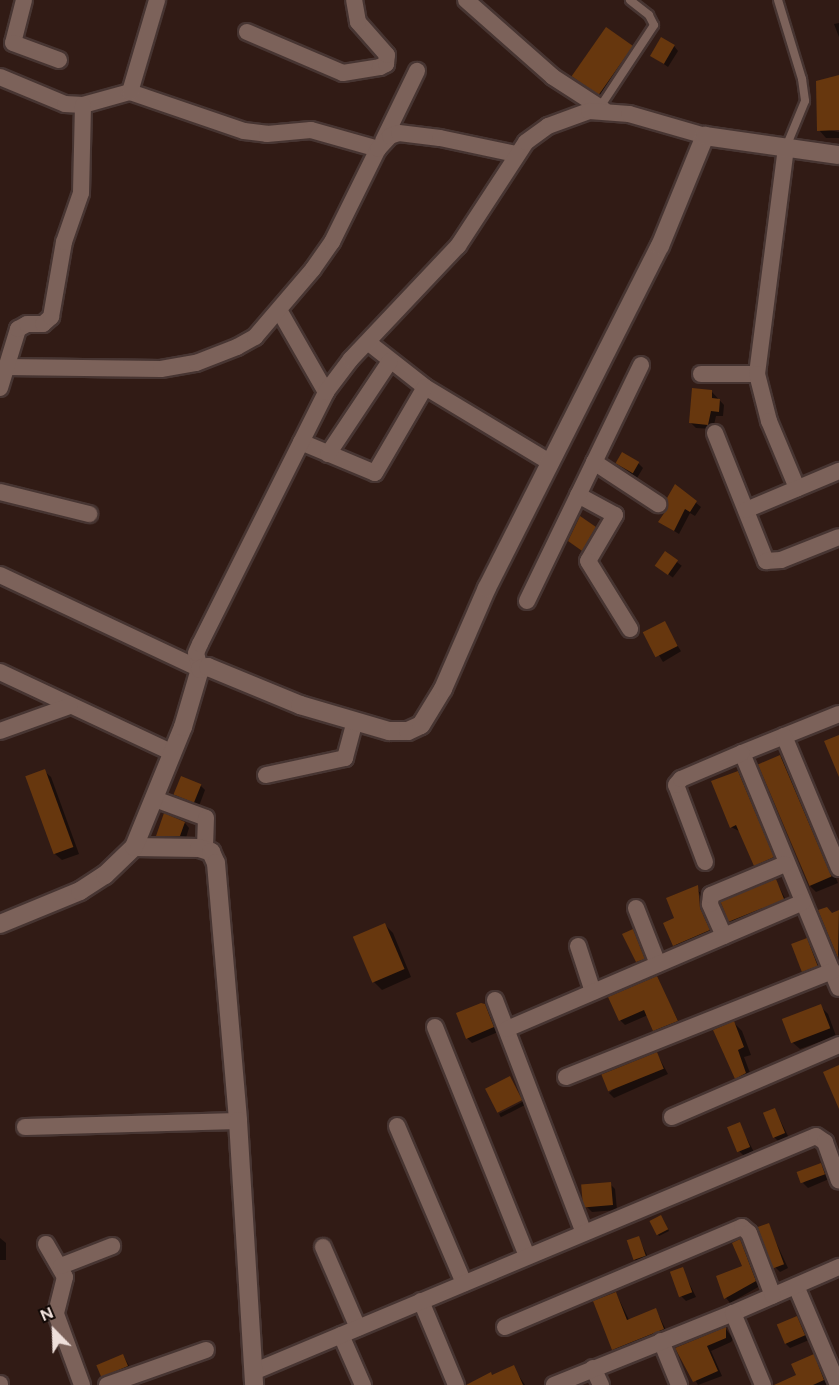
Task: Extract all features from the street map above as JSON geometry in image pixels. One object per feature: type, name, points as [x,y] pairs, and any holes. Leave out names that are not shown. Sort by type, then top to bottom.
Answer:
[{"type":"street","points":[[24,0],[13,43],[59,60]]},
{"type":"street","points":[[130,92],[157,0]]},
{"type":"street","points":[[247,32],[343,73],[387,64],[387,55],[358,22],[354,0]]},
{"type":"street","points":[[466,0],[553,77],[602,108],[705,136],[839,155]]},
{"type":"street","points":[[83,105],[81,193],[64,242],[51,317],[43,324],[21,325],[3,376],[175,368],[237,347],[255,337],[332,242],[417,71]]},
{"type":"street","points":[[0,77],[54,101],[83,105],[130,92],[244,131],[267,134],[311,130],[381,145],[399,133],[516,154]]},
{"type":"street","points":[[0,924],[80,891],[105,875],[134,847],[173,753],[200,669],[196,653],[326,392],[458,246],[516,154],[534,134],[570,116],[602,108]]},
{"type":"street","points":[[0,574],[200,669],[208,667],[300,705],[389,731],[408,731],[421,725],[431,713],[474,614],[660,246],[705,136]]},
{"type":"street","points":[[786,147],[757,374],[769,421],[797,488]]},
{"type":"street","points":[[279,310],[326,392]]},
{"type":"street","points":[[369,343],[424,387],[551,463]]},
{"type":"street","points":[[328,454],[390,361]]},
{"type":"street","points":[[527,602],[641,365]]},
{"type":"street","points":[[701,374],[757,374]]},
{"type":"street","points":[[301,442],[372,473],[378,471],[424,387]]},
{"type":"street","points":[[715,433],[766,561],[771,563],[839,537]]},
{"type":"street","points":[[594,462],[658,504]]},
{"type":"street","points":[[746,510],[839,471]]},
{"type":"street","points":[[0,492],[89,514]]},
{"type":"street","points":[[578,495],[615,515],[588,561],[630,629]]},
{"type":"street","points":[[0,672],[173,753]]},
{"type":"street","points":[[0,731],[70,705]]},
{"type":"street","points":[[705,862],[676,785],[681,779],[839,714]]},
{"type":"street","points":[[266,775],[345,758],[355,721]]},
{"type":"street","points":[[784,736],[839,868]]},
{"type":"street","points":[[742,753],[785,864],[839,988]]},
{"type":"street","points":[[155,799],[206,818],[205,850]]},
{"type":"street","points":[[134,847],[205,850],[210,852],[218,874],[238,1121],[253,1378],[341,1335],[816,1136],[825,1142],[839,1181]]},
{"type":"street","points":[[724,936],[710,904],[711,895],[785,864]]},
{"type":"street","points":[[507,1029],[803,902]]},
{"type":"street","points":[[636,909],[658,964]]},
{"type":"street","points":[[578,946],[593,992]]},
{"type":"street","points":[[566,1077],[833,971]]},
{"type":"street","points":[[495,1000],[584,1233]]},
{"type":"street","points":[[435,1027],[527,1256]]},
{"type":"street","points":[[672,1117],[839,1045]]},
{"type":"street","points":[[25,1127],[238,1121]]},
{"type":"street","points":[[397,1126],[464,1283]]},
{"type":"street","points":[[505,1327],[742,1227],[749,1233],[773,1296]]},
{"type":"street","points":[[46,1244],[61,1266],[65,1284],[56,1314],[82,1385]]},
{"type":"street","points":[[61,1266],[112,1246]]},
{"type":"street","points":[[323,1247],[358,1328]]},
{"type":"street","points":[[554,1385],[733,1313],[839,1267]]},
{"type":"street","points":[[796,1286],[838,1385]]},
{"type":"street","points":[[421,1301],[456,1385]]},
{"type":"street","points":[[733,1313],[763,1385]]},
{"type":"street","points":[[341,1335],[363,1385]]},
{"type":"street","points":[[661,1341],[680,1385]]},
{"type":"street","points":[[107,1385],[206,1350]]},
{"type":"street","points":[[593,1368],[601,1385]]},
{"type":"lane","points":[[602,108],[654,25],[650,15],[630,0]]},
{"type":"lane","points":[[778,0],[802,78],[805,101],[786,147]]},
{"type":"building","points":[[606,27],[633,46],[599,95],[572,76]]},
{"type":"building","points":[[661,37],[675,45],[664,64],[650,56]]},
{"type":"building","points":[[839,75],[839,130],[817,131],[816,81]]},
{"type":"building","points":[[692,388],[712,390],[712,398],[720,399],[719,412],[711,411],[708,425],[689,423]]},
{"type":"building","points":[[622,452],[639,462],[633,473],[616,463]]},
{"type":"building","points":[[675,484],[697,501],[690,512],[685,509],[674,531],[658,522],[667,509],[667,498]]},
{"type":"building","points":[[580,516],[596,527],[582,551],[568,541]]},
{"type":"building","points":[[665,551],[678,560],[668,575],[655,566]]},
{"type":"building","points":[[665,621],[678,646],[655,657],[643,632]]},
{"type":"building","points":[[839,735],[839,777],[824,741]]},
{"type":"building","points":[[780,755],[832,877],[809,886],[758,764]]},
{"type":"building","points":[[45,769],[73,847],[54,854],[25,776]]},
{"type":"building","points":[[738,771],[774,857],[754,866],[736,825],[730,828],[711,781]]},
{"type":"building","points":[[181,776],[201,784],[194,803],[174,795]]},
{"type":"building","points":[[164,813],[185,822],[180,836],[156,836]]},
{"type":"building","points":[[776,879],[784,899],[729,922],[720,901]]},
{"type":"building","points":[[698,885],[700,908],[710,930],[673,946],[663,923],[674,918],[666,898]]},
{"type":"building","points":[[827,907],[832,913],[839,910],[838,958],[818,910]]},
{"type":"building","points":[[385,923],[405,969],[372,983],[353,937]]},
{"type":"building","points":[[633,929],[645,959],[636,962],[622,934]]},
{"type":"building","points":[[807,938],[818,966],[802,972],[791,944]]},
{"type":"building","points":[[657,976],[678,1021],[653,1031],[644,1010],[619,1021],[608,997]]},
{"type":"building","points":[[481,1003],[485,1004],[494,1027],[466,1039],[456,1013]]},
{"type":"building","points":[[821,1004],[830,1028],[791,1043],[782,1019]]},
{"type":"building","points":[[734,1021],[744,1047],[738,1050],[746,1073],[735,1079],[713,1030]]},
{"type":"building","points":[[657,1052],[664,1069],[608,1091],[601,1074]]},
{"type":"building","points":[[839,1065],[839,1109],[823,1072]]},
{"type":"building","points":[[510,1076],[522,1100],[497,1113],[485,1089]]},
{"type":"building","points":[[775,1108],[785,1133],[773,1138],[763,1113]]},
{"type":"building","points":[[740,1122],[750,1147],[737,1152],[727,1127]]},
{"type":"building","points":[[821,1163],[825,1174],[801,1183],[797,1172]]},
{"type":"building","points":[[611,1182],[613,1205],[583,1208],[581,1185]]},
{"type":"building","points":[[661,1215],[668,1229],[657,1235],[649,1221]]},
{"type":"building","points":[[769,1223],[784,1264],[773,1268],[758,1227]]},
{"type":"building","points":[[639,1236],[646,1256],[634,1260],[627,1240]]},
{"type":"building","points":[[740,1239],[756,1281],[724,1299],[716,1276],[742,1266],[732,1243]]},
{"type":"building","points":[[683,1267],[692,1292],[679,1297],[670,1272]]},
{"type":"building","points":[[616,1292],[627,1320],[656,1308],[664,1329],[612,1350],[593,1301]]},
{"type":"building","points":[[797,1316],[805,1335],[785,1344],[777,1325]]},
{"type":"building","points":[[726,1327],[726,1338],[707,1346],[718,1371],[693,1382],[675,1348]]},
{"type":"building","points":[[123,1354],[128,1366],[101,1377],[96,1365]]},
{"type":"building","points":[[814,1354],[824,1380],[813,1385],[774,1385],[796,1375],[791,1364]]},
{"type":"building","points":[[514,1365],[523,1385],[466,1385],[491,1372],[492,1375]]}]
